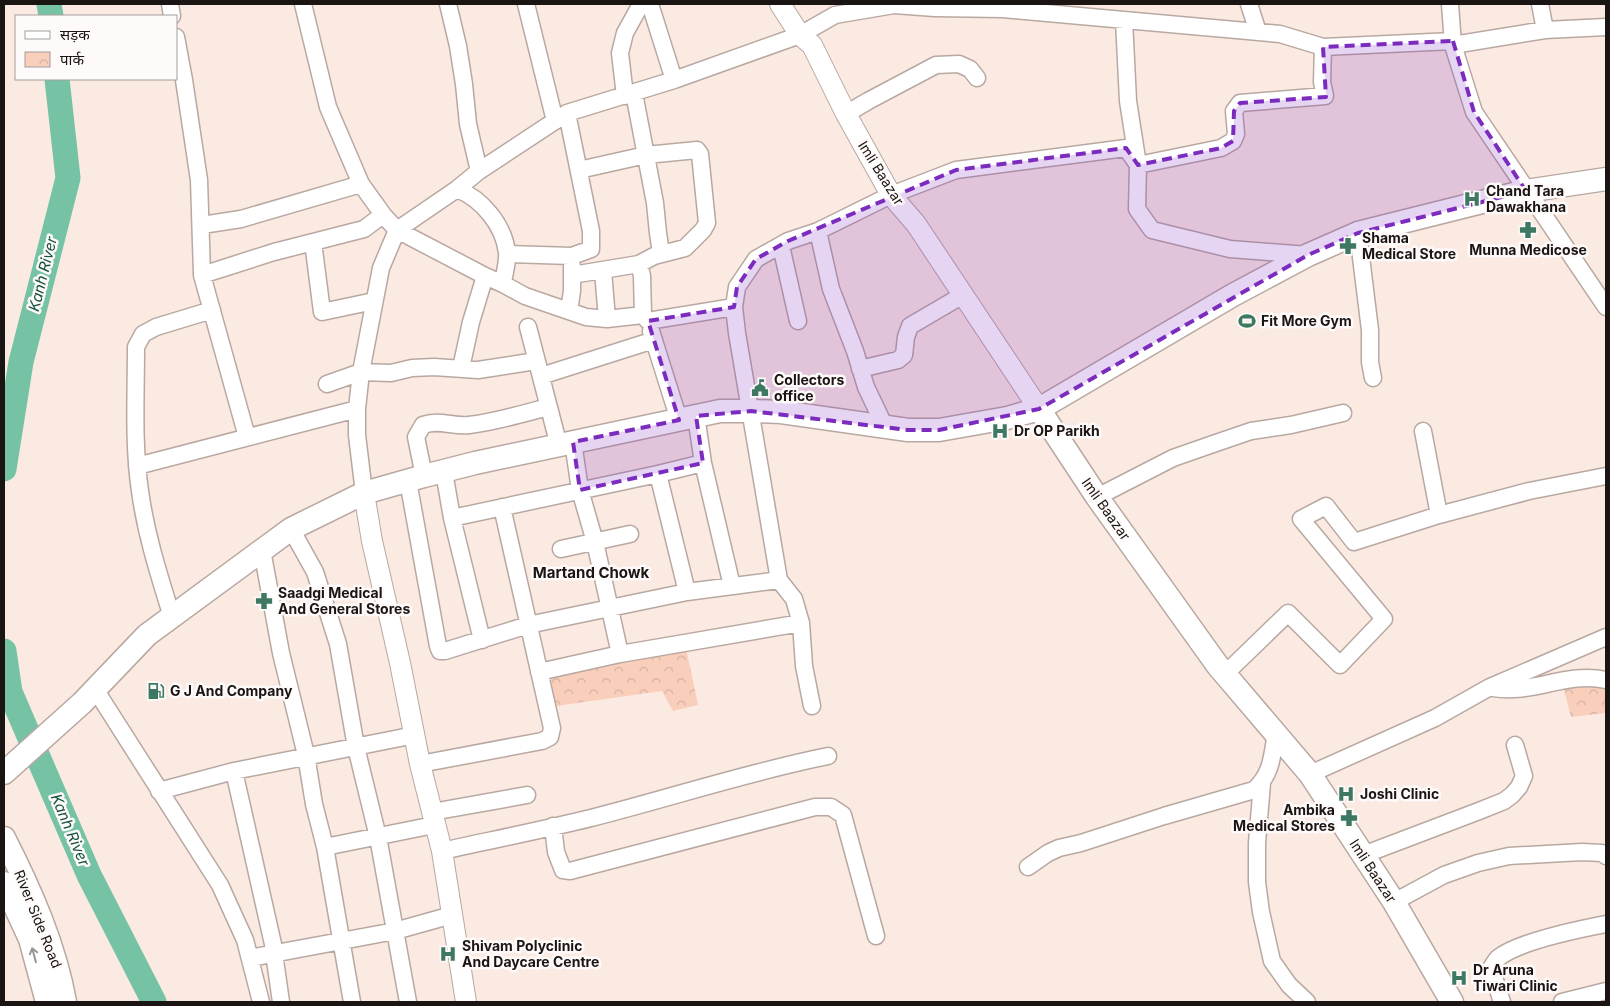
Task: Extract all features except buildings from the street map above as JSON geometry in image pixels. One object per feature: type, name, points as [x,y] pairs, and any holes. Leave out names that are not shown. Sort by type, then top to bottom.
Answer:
[{"type":"main road","points":[[4,773],[89,696],[147,635],[291,529],[364,493],[476,463],[720,411],[751,410],[817,416],[908,430],[939,430],[1007,418],[1039,409],[1233,295],[1308,255],[1358,233],[1526,191],[1606,179]]},
{"type":"main road","name":"Imli Baazar","points":[[1039,409],[1097,497],[1218,666],[1310,774],[1394,902],[1452,1002]]},
{"type":"main road","name":"River Side Road","points":[[4,838],[37,909],[60,974],[65,1002]]},
{"type":"main road","name":"River Side Road","points":[[4,883],[30,939],[47,1002]]},
{"type":"street","points":[[303,4],[328,107],[362,184],[384,216],[397,230],[525,296],[586,317],[607,319],[646,318],[734,307]]},
{"type":"street","points":[[448,4],[458,46],[468,124],[478,171]]},
{"type":"street","points":[[508,254],[572,256],[591,249],[592,243],[579,170],[526,4]]},
{"type":"street","points":[[641,4],[625,33],[620,53],[646,155],[655,202],[661,253]]},
{"type":"street","points":[[650,4],[674,80]]},
{"type":"street","name":"Imli Baazar","points":[[780,4],[800,35],[812,45],[846,114],[891,195],[916,224],[1039,409]]},
{"type":"street","points":[[1249,4],[1258,32]]},
{"type":"street","points":[[1450,4],[1454,43],[1474,112],[1606,307]]},
{"type":"street","points":[[1540,4],[1545,30]]},
{"type":"street","points":[[466,1002],[442,851],[420,764],[372,542],[357,435],[357,409],[361,372],[374,302],[381,268],[397,230],[457,189],[478,171],[561,117],[674,80],[800,35],[842,9],[901,5],[935,8],[1003,9],[1280,34],[1323,47],[1454,43],[1545,30],[1606,27]]},
{"type":"street","points":[[1124,20],[1128,101],[1138,165],[1138,209],[1152,230],[1230,249],[1308,255]]},
{"type":"street","points":[[1138,165],[1222,148],[1233,141],[1236,134],[1234,111],[1240,103],[1326,96],[1322,82],[1323,47]]},
{"type":"street","points":[[178,48],[199,180],[202,225],[202,275],[247,437]]},
{"type":"street","points":[[846,114],[936,65],[959,64],[970,69],[977,78]]},
{"type":"street","points":[[812,706],[804,666],[801,623],[794,599],[779,580],[734,307],[737,287],[756,259],[788,241],[818,231],[891,195],[956,170],[1126,148],[1138,165]]},
{"type":"street","points":[[572,275],[639,264],[661,253],[685,248],[703,230],[707,223],[700,154],[697,150],[646,155],[579,170]]},
{"type":"street","points":[[202,225],[241,219],[362,184]]},
{"type":"street","points":[[457,189],[468,194],[490,212],[501,230],[508,254],[503,284]]},
{"type":"street","points":[[202,275],[364,229],[384,216]]},
{"type":"street","points":[[818,231],[831,289],[866,387],[885,427]]},
{"type":"street","points":[[1358,233],[1370,330],[1370,362],[1373,378]]},
{"type":"street","points":[[313,242],[322,312],[374,302]]},
{"type":"street","points":[[781,246],[798,321]]},
{"type":"street","points":[[569,311],[572,256]]},
{"type":"street","points":[[639,264],[646,318],[688,418],[703,463],[732,586]]},
{"type":"street","points":[[603,271],[607,319]]},
{"type":"street","points":[[461,368],[471,322],[485,276]]},
{"type":"street","points":[[860,369],[898,360],[904,355],[906,337],[910,326],[963,295]]},
{"type":"street","points":[[172,616],[150,548],[140,492],[137,466],[136,347],[143,334],[156,327],[212,310]]},
{"type":"street","points":[[528,327],[548,407],[566,444],[595,542],[620,654]]},
{"type":"street","points":[[327,384],[361,372],[391,372],[423,367],[478,370],[538,368],[654,340]]},
{"type":"street","points":[[548,407],[465,426],[436,421],[423,424],[416,437],[425,476],[438,646],[440,651],[528,625],[687,592],[779,580]]},
{"type":"street","points":[[137,466],[357,409]]},
{"type":"street","points":[[1097,497],[1173,458],[1250,431],[1291,425],[1343,413]]},
{"type":"street","points":[[1423,431],[1439,515]]},
{"type":"street","points":[[452,518],[703,463]]},
{"type":"street","points":[[658,474],[687,592]]},
{"type":"street","points":[[425,476],[452,518],[482,640]]},
{"type":"street","points":[[1225,674],[1288,613],[1340,665],[1384,619],[1301,519],[1326,506],[1354,542],[1439,515],[1529,491],[1606,476]]},
{"type":"street","points":[[420,764],[542,741],[550,736],[552,728],[502,507]]},
{"type":"street","points":[[291,529],[315,572],[338,644],[356,746],[378,837],[408,1002]]},
{"type":"street","points":[[561,550],[630,534]]},
{"type":"street","points":[[262,550],[281,653],[306,755],[314,804],[325,847],[352,1002]]},
{"type":"street","points":[[539,672],[620,654],[801,623]]},
{"type":"street","points":[[1310,774],[1435,718],[1490,687],[1606,637]]},
{"type":"street","points":[[1490,687],[1505,690],[1519,689],[1567,678],[1606,680]]},
{"type":"street","points":[[89,696],[159,791],[220,885],[245,940],[262,1002]]},
{"type":"street","points":[[1028,867],[1059,848],[1254,790],[1262,783],[1271,766],[1276,733]]},
{"type":"street","points":[[159,791],[234,770],[415,735]]},
{"type":"street","points":[[1363,855],[1504,801],[1519,787],[1524,776],[1515,745]]},
{"type":"street","points":[[442,851],[592,817],[793,763],[828,756]]},
{"type":"street","points":[[234,770],[274,953],[281,1002]]},
{"type":"street","points":[[1262,783],[1257,843],[1257,882],[1261,912],[1272,961],[1289,985],[1307,1002]]},
{"type":"street","points":[[325,847],[378,837],[434,819],[527,795]]},
{"type":"street","points":[[553,826],[556,852],[563,870],[570,871],[772,817],[815,807],[831,807],[843,815],[876,936]]},
{"type":"street","points":[[1394,902],[1444,875],[1478,863],[1509,856],[1582,852],[1602,853],[1606,856]]},
{"type":"street","points":[[250,958],[396,931],[452,915]]},
{"type":"street","points":[[1502,1002],[1491,968],[1497,959],[1528,943],[1606,924]]},
{"type":"street","points":[[1562,1002],[1606,991]]},
{"type":"highlighted area","points":[[1453,41],[1474,112],[1526,191],[1358,233],[1308,255],[1039,409],[939,430],[908,430],[751,411],[696,416],[703,463],[580,490],[573,442],[679,420],[648,321],[734,307],[737,287],[756,259],[788,241],[956,170],[1126,148],[1138,165],[1221,148],[1233,141],[1234,111],[1240,103],[1326,97],[1323,47]]},
{"type":"green space","points":[[686,648],[698,705],[673,711],[662,691],[556,706],[549,672]]},
{"type":"green space","points":[[1590,679],[1606,685],[1606,713],[1571,717],[1564,689]]},
{"type":"waterway","name":"Kanh River","points":[[49,4],[51,15]]},
{"type":"waterway","name":"Kanh River","points":[[4,469],[21,362],[68,178],[57,80]]},
{"type":"waterway","name":"Kanh River","points":[[4,651],[10,692],[89,875],[154,1002]]},
{"type":"place","name":"Chand Tara Dawakhana","points":[[1472,199]]},
{"type":"place","name":"Munna Medicose","points":[[1528,230]]},
{"type":"place","name":"Shama Medical Store","points":[[1348,246]]},
{"type":"place","name":"Fit More Gym","points":[[1247,321]]},
{"type":"place","name":"Collectors office","points":[[760,388]]},
{"type":"place","name":"Dr OP Parikh","points":[[1000,431]]},
{"type":"place","name":"Saadgi Medical And General Stores","points":[[264,601]]},
{"type":"place","name":"G J And Company","points":[[156,691]]},
{"type":"place","name":"Joshi Clinic","points":[[1346,794]]},
{"type":"place","name":"Ambika Medical Stores","points":[[1349,818]]},
{"type":"place","name":"Shivam Polyclinic And Daycare Centre","points":[[448,954]]},
{"type":"place","name":"Dr Aruna Tiwari Clinic","points":[[1459,978]]},
{"type":"district","name":"Martand Chowk","points":[[591,573]]}]
